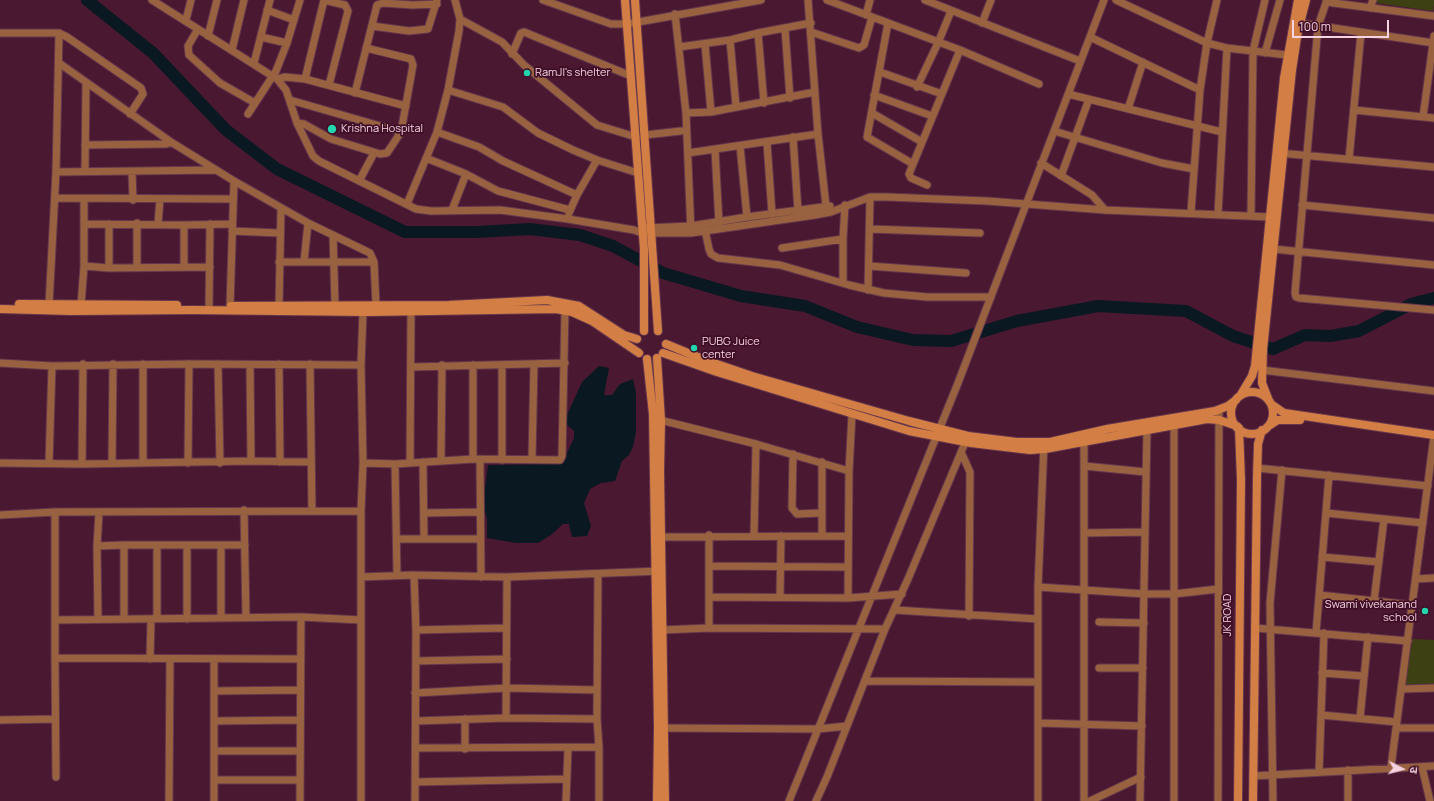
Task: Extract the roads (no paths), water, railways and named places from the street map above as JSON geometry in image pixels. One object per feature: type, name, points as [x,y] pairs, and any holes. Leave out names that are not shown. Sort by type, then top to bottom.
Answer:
[{"type":"street","points":[[152,0],[166,4],[208,36],[254,63],[275,78],[290,100],[297,123],[312,156],[319,161],[416,209],[431,211],[500,210],[639,230],[704,228],[815,215],[831,212],[838,208],[870,197],[1025,204],[1105,210],[1270,216]]},
{"type":"street","points":[[186,20],[191,0]]},
{"type":"street","points":[[208,36],[217,0]]},
{"type":"street","points":[[232,50],[244,0]]},
{"type":"street","points":[[254,63],[262,37],[270,0]]},
{"type":"street","points":[[248,114],[254,103],[275,78],[300,0]]},
{"type":"street","points":[[305,79],[324,0],[345,5],[348,11],[329,85]]},
{"type":"street","points":[[407,204],[437,132],[448,90],[460,19],[455,0]]},
{"type":"street","points":[[544,0],[611,24],[627,24],[675,14],[761,0]]},
{"type":"street","points":[[625,0],[636,137],[639,230],[648,249],[658,331]]},
{"type":"street","points":[[635,0],[638,22],[644,131],[652,230],[648,249],[644,331]]},
{"type":"street","points":[[808,0],[818,134],[826,206]]},
{"type":"street","points":[[827,0],[960,50],[1039,84]]},
{"type":"street","points":[[811,32],[862,48],[869,16],[870,0]]},
{"type":"street","points":[[925,0],[1080,61]]},
{"type":"street","points":[[982,22],[991,0]]},
{"type":"street","points":[[789,801],[873,595],[935,437],[940,429],[1104,0]]},
{"type":"street","points":[[1116,0],[1128,3],[1206,43],[1227,48],[1287,55]]},
{"type":"street","points":[[1191,212],[1196,126],[1200,90],[1206,43],[1217,0]]},
{"type":"street","points":[[1251,216],[1252,51],[1265,0]]},
{"type":"street","points":[[1265,53],[1280,0]]},
{"type":"street","points":[[1266,276],[1273,249],[1287,55],[1298,0]]},
{"type":"street","points":[[1238,428],[1232,416],[1232,410],[1252,376],[1259,350],[1270,216],[1292,70],[1300,23],[1306,0]]},
{"type":"street","points":[[1370,8],[1373,0]]},
{"type":"street","points":[[1434,16],[1326,1],[1318,26],[1295,293],[1296,297],[1434,310]]},
{"type":"street","points":[[355,93],[377,5],[380,3],[413,5],[437,2],[428,30],[409,31],[372,26]]},
{"type":"street","points":[[267,10],[294,20]]},
{"type":"street","points":[[917,87],[938,43],[951,11]]},
{"type":"street","points":[[675,14],[686,113],[691,229]]},
{"type":"street","points":[[460,19],[502,42],[512,54],[597,125],[636,137]]},
{"type":"street","points":[[1260,19],[1273,23]]},
{"type":"street","points":[[888,23],[872,113],[866,134],[868,139],[912,164]]},
{"type":"street","points":[[1300,23],[1361,33],[1434,40],[1423,117]]},
{"type":"street","points":[[679,47],[730,40],[758,33],[810,24]]},
{"type":"street","points":[[198,29],[188,46],[189,55],[220,83],[254,103]]},
{"type":"street","points":[[785,29],[790,98]]},
{"type":"street","points":[[512,54],[521,33],[524,32],[631,76]]},
{"type":"street","points":[[0,33],[59,33],[67,37],[141,88],[143,94],[130,114]]},
{"type":"street","points":[[48,305],[55,198],[59,33]]},
{"type":"street","points":[[758,33],[764,103]]},
{"type":"street","points":[[1349,159],[1361,33]]},
{"type":"street","points":[[262,37],[287,43]]},
{"type":"street","points":[[1090,37],[1200,90]]},
{"type":"street","points":[[730,40],[736,106]]},
{"type":"street","points":[[705,44],[711,112]]},
{"type":"street","points":[[297,123],[304,124],[331,139],[374,153],[387,153],[401,132],[413,65],[411,59],[366,48]]},
{"type":"street","points":[[1218,214],[1227,48]]},
{"type":"street","points":[[927,185],[909,177],[912,164],[960,50]]},
{"type":"street","points":[[1128,109],[1143,62]]},
{"type":"street","points":[[59,63],[171,142],[234,181],[281,209],[370,253],[374,262],[376,305]]},
{"type":"street","points":[[880,72],[917,87],[942,94]]},
{"type":"street","points":[[275,78],[285,77],[305,79],[406,106]]},
{"type":"street","points":[[85,171],[86,83]]},
{"type":"street","points":[[448,90],[503,107],[538,133],[597,160],[638,173]]},
{"type":"street","points":[[686,113],[711,112],[815,92]]},
{"type":"street","points":[[1068,94],[1222,132]]},
{"type":"street","points":[[874,95],[932,116]]},
{"type":"street","points":[[1061,176],[1089,99]]},
{"type":"street","points":[[290,100],[401,132]]},
{"type":"street","points":[[1354,110],[1434,118]]},
{"type":"street","points":[[872,113],[922,142]]},
{"type":"street","points":[[644,131],[645,135],[681,131]]},
{"type":"street","points":[[1054,131],[1162,162],[1194,169]]},
{"type":"street","points":[[437,132],[479,147],[503,161],[577,194]]},
{"type":"street","points":[[688,153],[767,143],[818,134]]},
{"type":"street","points":[[792,138],[798,211]]},
{"type":"street","points":[[85,145],[166,144],[171,142]]},
{"type":"street","points":[[767,143],[772,214]]},
{"type":"street","points":[[740,146],[746,217]]},
{"type":"street","points":[[715,150],[719,223]]},
{"type":"street","points":[[359,181],[374,153]]},
{"type":"street","points":[[1280,153],[1434,167]]},
{"type":"street","points":[[426,158],[466,174],[498,191],[570,210]]},
{"type":"street","points":[[568,219],[577,194],[597,160]]},
{"type":"street","points":[[1041,163],[1092,195],[1105,210]]},
{"type":"street","points":[[56,172],[216,170]]},
{"type":"street","points":[[132,172],[133,200]]},
{"type":"street","points":[[452,210],[466,174]]},
{"type":"street","points":[[230,306],[234,181]]},
{"type":"street","points":[[868,290],[870,197]]},
{"type":"street","points":[[55,198],[133,200],[233,199]]},
{"type":"street","points":[[81,305],[84,266],[84,199]]},
{"type":"street","points":[[158,224],[160,199]]},
{"type":"street","points":[[704,228],[746,217],[826,206],[838,208]]},
{"type":"street","points":[[843,283],[843,239],[846,206]]},
{"type":"street","points":[[1302,206],[1434,218]]},
{"type":"street","points":[[279,305],[279,233],[281,209]]},
{"type":"street","points":[[304,262],[308,223]]},
{"type":"street","points":[[84,224],[158,224],[184,226],[210,224],[279,233]]},
{"type":"street","points":[[109,224],[109,268]]},
{"type":"street","points":[[137,224],[137,267]]},
{"type":"street","points":[[209,306],[210,224]]},
{"type":"street","points":[[184,226],[184,267]]},
{"type":"street","points":[[704,228],[711,254],[718,258],[780,264],[868,290],[884,293],[927,297],[991,297]]},
{"type":"street","points":[[870,229],[980,233]]},
{"type":"street","points":[[333,235],[332,262],[335,304]]},
{"type":"street","points":[[782,248],[843,239]]},
{"type":"street","points":[[1273,249],[1434,265]]},
{"type":"street","points":[[279,262],[374,262]]},
{"type":"street","points":[[84,266],[109,268],[210,267]]},
{"type":"street","points":[[869,266],[966,272]]},
{"type":"street","points":[[0,304],[230,306],[335,304],[376,305],[559,301],[579,306],[624,335],[637,338]]},
{"type":"street","points":[[0,309],[71,312],[192,310],[362,312],[565,310],[580,314],[639,353],[647,359],[657,420],[660,471],[662,537],[658,571],[662,630],[661,728],[657,801]]},
{"type":"street","points":[[363,463],[396,464],[477,459],[556,461],[562,456],[565,310]]},
{"type":"street","points":[[362,312],[362,801]]},
{"type":"street","points":[[410,463],[411,312]]},
{"type":"street","points":[[639,353],[636,343],[637,338],[644,331],[652,329],[658,331],[664,336],[666,344],[660,355],[657,420],[661,728],[665,801]]},
{"type":"street","points":[[666,344],[705,360],[752,376],[940,429],[966,439]]},
{"type":"street","points":[[1253,801],[1258,444],[1264,429],[1272,417],[1270,403],[1263,390],[1259,350]]},
{"type":"street","points":[[647,359],[660,355],[852,414],[935,437],[1045,445],[1084,441],[1207,419],[1219,420],[1253,433],[1264,429],[1278,420],[1329,421]]},
{"type":"street","points":[[0,363],[52,366],[83,364],[361,365]]},
{"type":"street","points":[[411,367],[564,363]]},
{"type":"street","points":[[82,464],[83,364]]},
{"type":"street","points":[[112,364],[112,463]]},
{"type":"street","points":[[143,364],[143,463]]},
{"type":"street","points":[[188,463],[189,364]]},
{"type":"street","points":[[218,364],[220,463]]},
{"type":"street","points":[[280,364],[280,462]]},
{"type":"street","points":[[310,364],[312,511]]},
{"type":"street","points":[[502,364],[502,460]]},
{"type":"street","points":[[532,460],[534,364]]},
{"type":"street","points":[[250,365],[251,461]]},
{"type":"street","points":[[441,461],[442,365]]},
{"type":"street","points":[[473,365],[480,512],[481,577]]},
{"type":"street","points":[[49,463],[52,366]]},
{"type":"street","points":[[1262,370],[1434,391]]},
{"type":"street","points":[[1045,445],[1219,410],[1228,406],[1238,398],[1252,392],[1259,393],[1284,413],[1434,436],[1392,767]]},
{"type":"street","points":[[1218,801],[1219,410]]},
{"type":"street","points":[[848,598],[849,471],[852,414]]},
{"type":"street","points":[[657,420],[756,444],[849,471]]},
{"type":"street","points":[[1174,424],[1174,801]]},
{"type":"street","name":"JK ROAD","points":[[1238,428],[1241,480],[1238,801]]},
{"type":"street","points":[[1140,801],[1147,429]]},
{"type":"street","points":[[816,801],[885,629],[902,594],[966,439]]},
{"type":"street","points":[[1084,441],[1084,801]]},
{"type":"street","points":[[754,536],[756,444]]},
{"type":"street","points":[[1038,801],[1038,587],[1045,445]]},
{"type":"street","points":[[961,452],[970,472],[969,616]]},
{"type":"street","points":[[793,454],[792,508],[797,514],[821,513]]},
{"type":"street","points":[[0,463],[82,464],[220,463],[251,461],[311,462]]},
{"type":"street","points":[[422,462],[424,539]]},
{"type":"street","points":[[822,462],[822,536]]},
{"type":"street","points":[[396,464],[397,575]]},
{"type":"street","points":[[1084,466],[1146,472]]},
{"type":"street","points":[[1257,468],[1428,486]]},
{"type":"street","points":[[1273,801],[1274,775],[1270,603],[1282,470]]},
{"type":"street","points":[[1316,633],[1329,475]]},
{"type":"street","points":[[0,515],[56,512],[99,513],[244,510],[361,511]]},
{"type":"street","points":[[244,510],[246,618]]},
{"type":"street","points":[[56,512],[56,620],[54,658],[56,777]]},
{"type":"street","points":[[424,513],[480,512]]},
{"type":"street","points":[[98,619],[97,546],[99,513]]},
{"type":"street","points":[[1326,513],[1423,522]]},
{"type":"street","points":[[1374,601],[1384,519]]},
{"type":"street","points":[[1084,533],[1145,532]]},
{"type":"street","points":[[709,536],[709,628]]},
{"type":"street","points":[[780,597],[781,536]]},
{"type":"street","points":[[662,537],[848,536]]},
{"type":"street","points":[[397,539],[480,538]]},
{"type":"street","points":[[124,545],[124,619]]},
{"type":"street","points":[[221,545],[221,618]]},
{"type":"street","points":[[97,546],[245,545]]},
{"type":"street","points":[[150,659],[154,618],[157,546]]},
{"type":"street","points":[[187,546],[187,619]]},
{"type":"street","points":[[1322,557],[1379,562]]},
{"type":"street","points":[[709,566],[848,567]]},
{"type":"street","points":[[361,577],[414,575],[506,577],[658,571]]},
{"type":"street","points":[[598,574],[597,719],[599,747],[599,801]]},
{"type":"street","points":[[414,575],[416,630],[415,801]]},
{"type":"street","points":[[506,577],[506,718]]},
{"type":"street","points":[[1416,579],[1434,578]]},
{"type":"street","points":[[1038,587],[1145,594],[1174,594],[1218,589]]},
{"type":"street","points":[[709,597],[848,598],[902,594]]},
{"type":"street","points":[[1319,595],[1412,605]]},
{"type":"street","points":[[895,610],[969,616],[1038,619]]},
{"type":"street","points":[[56,620],[300,617],[361,620]]},
{"type":"street","points":[[300,617],[300,801]]},
{"type":"street","points":[[1099,622],[1144,623]]},
{"type":"street","points":[[416,630],[506,628]]},
{"type":"street","points":[[662,630],[709,628],[885,629]]},
{"type":"street","points":[[1255,628],[1408,641]]},
{"type":"street","points":[[1318,772],[1324,634]]},
{"type":"street","points":[[1360,718],[1368,637]]},
{"type":"street","points":[[54,658],[300,659]]},
{"type":"street","points":[[169,801],[170,659]]},
{"type":"street","points":[[214,659],[214,801]]},
{"type":"street","points":[[416,661],[507,659]]},
{"type":"street","points":[[1099,668],[1143,668]]},
{"type":"street","points":[[1322,673],[1364,676]]},
{"type":"street","points":[[865,681],[1038,682]]},
{"type":"street","points":[[415,693],[507,688],[597,690]]},
{"type":"street","points":[[1402,689],[1434,688]]},
{"type":"street","points":[[214,691],[300,690]]},
{"type":"street","points":[[1321,715],[1360,718],[1397,725],[1434,728]]},
{"type":"street","points":[[416,721],[506,718],[597,719]]},
{"type":"street","points":[[0,720],[56,719]]},
{"type":"street","points":[[465,719],[466,748]]},
{"type":"street","points":[[214,721],[300,720]]},
{"type":"street","points":[[1038,723],[1142,726]]},
{"type":"street","points":[[661,728],[818,729],[847,726]]},
{"type":"street","points":[[416,748],[568,749],[599,747]]},
{"type":"street","points":[[566,801],[568,749]]},
{"type":"street","points":[[214,750],[300,750]]},
{"type":"street","points":[[1254,776],[1392,767],[1434,766]]},
{"type":"street","points":[[1422,767],[1431,800]]},
{"type":"street","points":[[1348,770],[1348,801]]},
{"type":"street","points":[[1090,801],[1141,777]]},
{"type":"street","points":[[415,782],[566,779]]},
{"type":"street","points":[[214,780],[300,780]]},
{"type":"water","points":[[599,366],[609,368],[604,395],[612,395],[620,384],[633,379],[636,393],[636,432],[633,447],[629,455],[622,461],[615,481],[601,483],[590,489],[584,503],[591,526],[587,536],[572,537],[569,524],[563,524],[551,535],[538,543],[516,543],[487,538],[487,519],[483,503],[488,465],[562,464],[574,438],[574,431],[566,424],[567,415],[582,382]]},
{"type":"waterway","points":[[87,0],[153,53],[226,130],[277,169],[405,232],[476,232],[530,229],[580,235],[613,246],[663,273],[741,296],[805,306],[857,327],[913,340],[951,341],[1017,321],[1098,306],[1186,311],[1233,336],[1273,349],[1305,335],[1330,336],[1359,331],[1411,304],[1434,298]]},
{"type":"place","name":"RamJI's shelter","points":[[527,73]]},
{"type":"place","name":"Krishna Hospital","points":[[332,129]]},
{"type":"place","name":"PUBG Juice center","points":[[694,348]]},
{"type":"place","name":"Swami vivekanand school","points":[[1425,611]]}]
